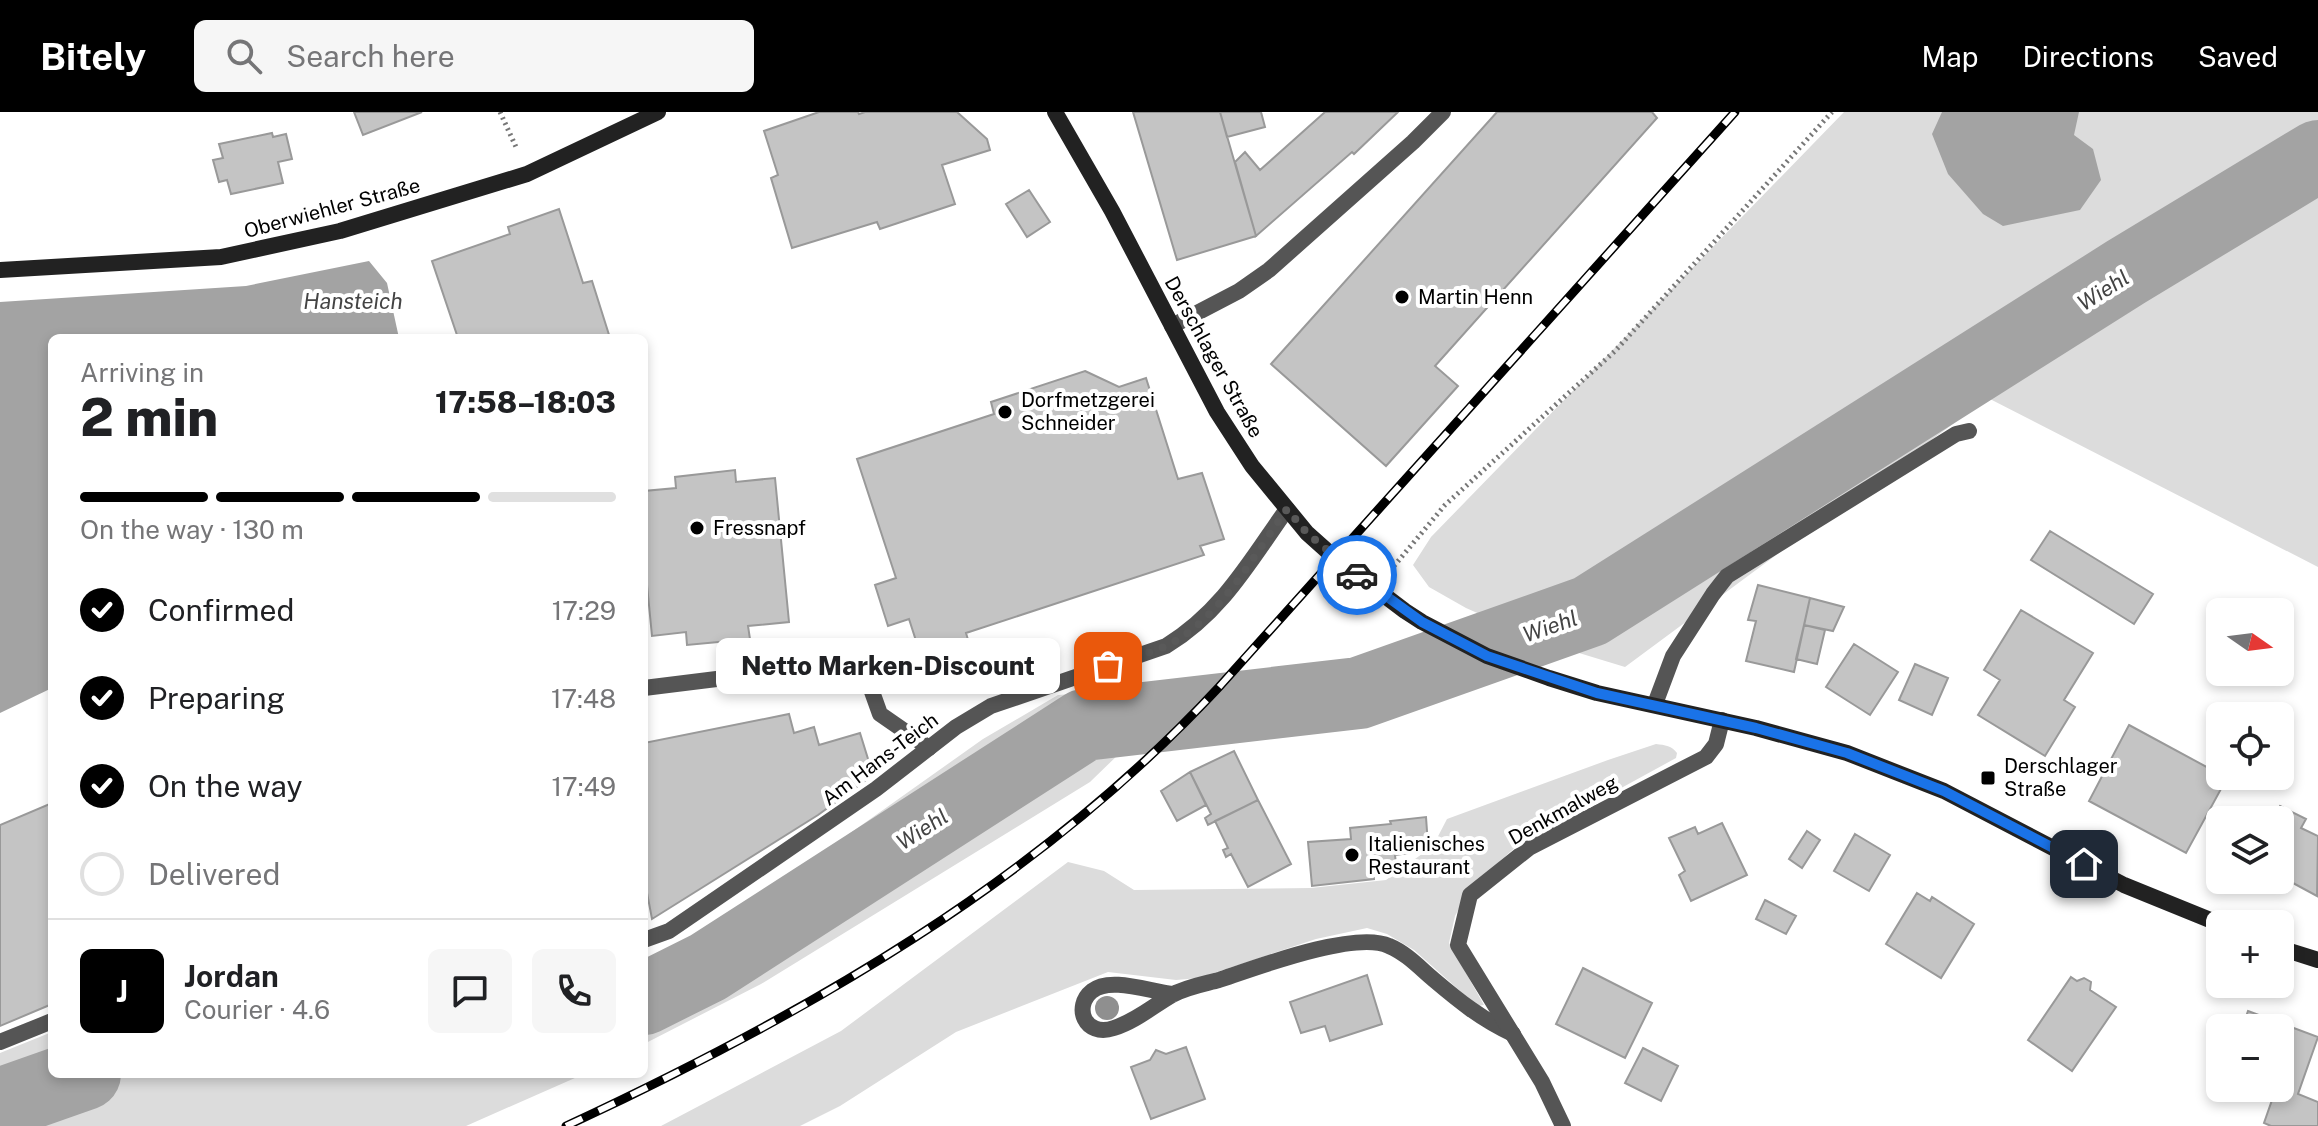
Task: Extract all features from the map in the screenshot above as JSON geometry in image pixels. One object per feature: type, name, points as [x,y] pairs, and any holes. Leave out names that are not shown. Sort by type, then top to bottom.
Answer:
[{"type":"main road","name":"Oberwiehler Straße","points":[[0,270],[221,257],[340,231],[527,174],[658,112]]},
{"type":"main road","name":"Derschlager Straße","points":[[1055,112],[1112,211],[1217,412],[1252,466],[1307,533],[1422,622],[1487,656],[1597,693],[1722,720],[1847,753],[1944,791],[2124,885],[2206,918]]},
{"type":"main road","points":[[2294,952],[2318,960]]},
{"type":"street","points":[[1172,326],[1239,291],[1269,270],[1443,112]]},
{"type":"street","points":[[1655,704],[1673,656],[1727,576],[1956,434],[1969,431]]},
{"type":"street","name":"Am Hans-Teich","points":[[648,939],[669,931],[876,789],[956,727],[991,706],[1166,646],[1190,631],[1221,602],[1287,509]]},
{"type":"street","points":[[648,688],[861,661],[880,714],[929,748]]},
{"type":"street","name":"Denkmalweg","points":[[1563,1126],[1542,1082],[1458,945],[1470,895],[1529,848],[1706,757],[1716,744],[1722,720]]},
{"type":"street","points":[[1174,994],[1114,984],[1099,985],[1087,994],[1083,1007],[1085,1019],[1092,1029],[1100,1032],[1117,1027],[1174,994],[1286,958],[1374,941],[1402,953],[1475,1014],[1513,1034]]},
{"type":"street","points":[[0,1042],[48,1023]]},
{"type":"path","points":[[500,112],[527,174]]},
{"type":"path","points":[[1377,590],[1445,505],[1615,351],[1832,112]]},
{"type":"shaded area","points":[[1844,112],[2318,112],[2318,567],[1988,398],[1625,667],[1543,642],[1466,608],[1429,587],[1413,565],[1431,537]]},
{"type":"shaded area","points":[[1189,686],[1090,782],[761,984],[648,1042],[648,959],[701,939],[983,739],[1058,695]]},
{"type":"shaded area","points":[[1656,744],[1673,749],[1677,753],[1676,758],[1519,844],[1470,888],[1455,916],[1449,943],[1484,1005],[1477,1006],[1414,950],[1387,934],[1367,928],[1316,939],[1199,978],[1176,980],[1108,972],[956,1032],[840,1106],[800,1126],[661,1126],[841,1031],[1068,862],[1104,871],[1134,890],[1311,888],[1386,880],[1433,846],[1447,819]]},
{"type":"shaded area","points":[[48,1034],[48,1078],[575,1078],[466,1126],[0,1126],[0,1053]]},
{"type":"water","points":[[1942,112],[2079,112],[2074,135],[2093,149],[2101,180],[2080,210],[2003,226],[1983,214],[1948,174],[1932,134]]},
{"type":"water","name":"Hansteich","points":[[369,261],[387,283],[398,334],[48,334],[48,690],[0,713],[0,302],[246,286]]},
{"type":"building","points":[[354,112],[422,112],[363,135]]},
{"type":"building","points":[[819,112],[957,112],[987,139],[990,150],[942,165],[955,204],[880,229],[877,222],[792,248],[771,178],[778,175],[764,131]]},
{"type":"building","points":[[1133,112],[1220,112],[1256,236],[1177,260]]},
{"type":"building","points":[[1220,112],[1261,112],[1265,127],[1227,137]]},
{"type":"building","points":[[1325,112],[1398,112],[1354,154],[1352,152],[1256,236],[1235,162],[1245,152],[1260,170]]},
{"type":"building","points":[[1497,112],[1652,112],[1657,118],[1435,366],[1458,386],[1386,466],[1271,364]]},
{"type":"building","points":[[272,133],[273,137],[286,134],[292,159],[278,162],[283,183],[231,194],[227,180],[219,182],[213,160],[223,158],[219,144]]},
{"type":"building","points":[[1029,190],[1050,222],[1027,237],[1006,204]]},
{"type":"building","points":[[559,209],[583,283],[592,281],[609,334],[457,334],[432,261],[510,234],[508,227]]},
{"type":"building","points":[[1085,371],[1119,387],[1146,378],[1178,479],[1202,473],[1224,539],[1200,546],[1204,555],[966,633],[974,660],[927,675],[909,619],[888,626],[875,585],[896,578],[857,459],[994,414],[991,402]]},
{"type":"building","points":[[735,470],[736,482],[775,478],[789,622],[748,626],[750,639],[687,645],[686,632],[652,636],[648,595],[648,491],[676,488],[675,477]]},
{"type":"building","points":[[2050,531],[2153,594],[2134,624],[2031,560]]},
{"type":"building","points":[[1758,585],[1810,598],[1794,672],[1746,661],[1756,621],[1748,620]]},
{"type":"building","points":[[1810,598],[1844,607],[1833,631],[1804,625]]},
{"type":"building","points":[[2021,610],[2093,653],[2064,700],[2075,707],[2045,756],[1978,715],[2000,680],[1984,670]]},
{"type":"building","points":[[1804,625],[1825,630],[1817,664],[1796,659]]},
{"type":"building","points":[[1854,644],[1898,672],[1870,715],[1826,687]]},
{"type":"building","points":[[1915,664],[1948,678],[1932,715],[1899,700]]},
{"type":"building","points":[[789,714],[794,733],[814,727],[819,745],[860,733],[873,775],[818,815],[652,919],[648,898],[648,742]]},
{"type":"building","points":[[2129,725],[2206,767],[2206,790],[2220,790],[2212,806],[2206,806],[2206,816],[2186,853],[2089,801]]},
{"type":"building","points":[[1234,751],[1258,800],[1208,825],[1205,818],[1211,814],[1190,772]]},
{"type":"building","points":[[1190,772],[1206,805],[1177,821],[1161,791]]},
{"type":"building","points":[[1258,800],[1291,864],[1248,887],[1231,854],[1226,857],[1223,850],[1228,848],[1215,821]]},
{"type":"building","points":[[48,805],[48,1006],[0,1026],[0,825]]},
{"type":"building","points":[[2294,813],[2306,819],[2301,828],[2318,836],[2317,896],[2294,884]]},
{"type":"building","points":[[1426,817],[1428,845],[1409,847],[1410,853],[1395,855],[1396,864],[1373,866],[1374,879],[1312,886],[1308,842],[1351,839],[1350,828]]},
{"type":"building","points":[[1722,823],[1747,875],[1691,901],[1679,875],[1685,871],[1669,838],[1695,827],[1698,834]]},
{"type":"building","points":[[1807,831],[1820,840],[1802,868],[1789,859]]},
{"type":"building","points":[[1855,834],[1890,855],[1869,891],[1834,871]]},
{"type":"building","points":[[1917,893],[1930,901],[1932,897],[1974,924],[1941,978],[1886,944]]},
{"type":"building","points":[[1765,900],[1796,916],[1786,934],[1756,919]]},
{"type":"building","points":[[1583,968],[1652,1003],[1625,1058],[1556,1024]]},
{"type":"building","points":[[1367,975],[1382,1024],[1330,1041],[1325,1026],[1301,1033],[1290,1002]]},
{"type":"building","points":[[2071,977],[2077,981],[2084,978],[2091,982],[2090,990],[2116,1007],[2072,1071],[2028,1040]]},
{"type":"building","points":[[2294,1028],[2318,1037],[2298,1094],[2318,1102],[2318,1126],[2271,1126],[2264,1123],[2271,1102],[2294,1102]]},
{"type":"building","points":[[1186,1047],[1205,1099],[1151,1119],[1131,1067],[1150,1060],[1156,1050],[1166,1054]]},
{"type":"building","points":[[1643,1048],[1678,1066],[1661,1101],[1625,1083]]},
{"type":"waterway","name":"Wiehl","points":[[648,997],[708,967],[1084,725],[1359,693],[1590,611],[2126,272],[2318,156]]},
{"type":"waterway","name":"Wiehl","points":[[0,1104],[74,1078]]},
{"type":"railway","points":[[566,1126],[743,1038],[830,990],[914,938],[996,882],[1074,822],[1149,757],[1219,687],[1735,112]]},
{"type":"way so far","points":[[1108,666],[1166,646],[1190,631],[1221,602],[1287,509],[1307,533],[1357,575]]},
{"type":"place","name":"Martin Henn","points":[[1402,297]]},
{"type":"place","name":"Dorfmetzgerei Schneider","points":[[1005,412]]},
{"type":"place","name":"Fressnapf","points":[[697,528]]},
{"type":"place","name":"Netto Marken-Discount","points":[[1108,666]]},
{"type":"place","name":"Derschlager Straße","points":[[1988,778]]},
{"type":"place","name":"Italienisches Restaurant","points":[[1352,855]]},
{"type":"route","points":[[1357,575],[1422,622],[1487,656],[1597,693],[1756,728],[1847,753],[1944,791],[2084,864]]}]
